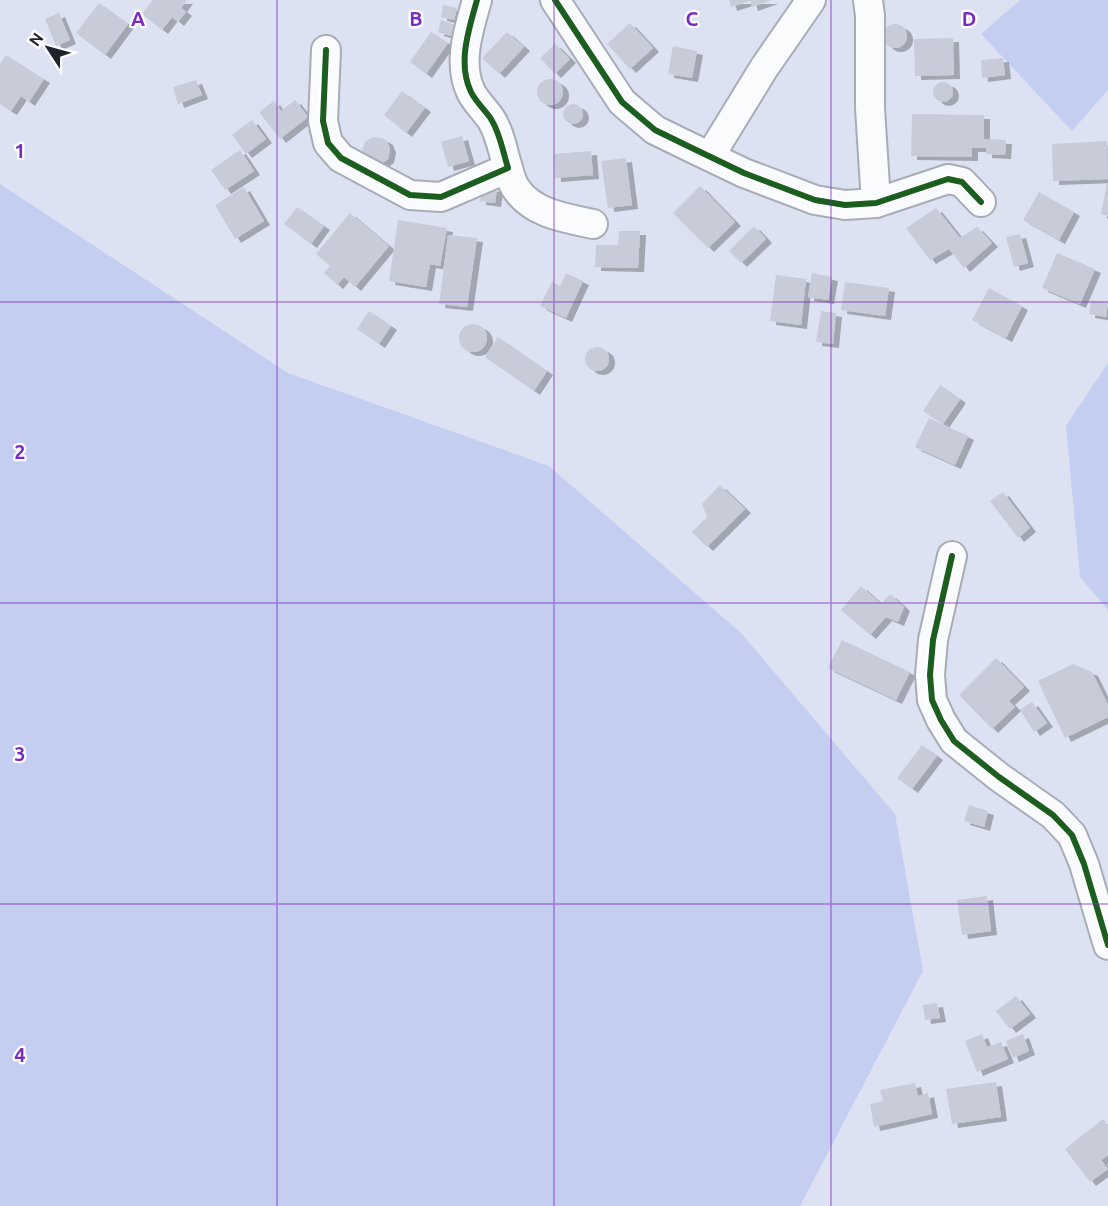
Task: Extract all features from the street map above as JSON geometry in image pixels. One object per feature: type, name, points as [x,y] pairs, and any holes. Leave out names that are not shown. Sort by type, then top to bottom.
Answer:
[{"type":"street","points":[[477,0],[467,34],[465,70],[471,91],[496,129],[516,190],[530,203],[552,215],[593,224]]},
{"type":"street","points":[[555,0],[622,102],[655,130],[744,173],[815,200],[845,205],[876,203],[948,179],[962,182],[981,202]]},
{"type":"street","points":[[710,156],[764,68],[812,0]]},
{"type":"street","points":[[868,0],[870,108],[876,203]]},
{"type":"street","points":[[326,50],[323,121],[328,143],[341,158],[410,195],[421,196],[441,197],[507,168]]},
{"type":"street","points":[[951,556],[933,640],[930,675],[932,700],[954,741],[999,777],[1053,815],[1072,835],[1084,864],[1108,945]]},
{"type":"shaded area","points":[[1020,0],[1108,0],[1108,90],[1072,131],[981,34]]},
{"type":"shaded area","points":[[0,184],[288,373],[549,466],[741,633],[895,814],[923,971],[800,1206],[0,1206]]},
{"type":"shaded area","points":[[1108,363],[1108,610],[1080,577],[1066,426]]},
{"type":"building","points":[[153,0],[187,0],[181,8],[186,12],[178,22],[172,17],[162,30],[142,14]]},
{"type":"building","points":[[729,0],[772,0],[752,7],[750,1],[731,7]]},
{"type":"building","points":[[99,3],[128,24],[105,55],[76,33]]},
{"type":"building","points":[[443,5],[457,8],[454,20],[441,17]]},
{"type":"building","points":[[59,13],[70,40],[56,46],[45,19]]},
{"type":"building","points":[[441,20],[455,25],[451,36],[438,32]]},
{"type":"building","points":[[630,23],[653,48],[630,69],[607,44]]},
{"type":"building","points":[[895,24],[903,28],[907,36],[903,44],[895,48],[887,44],[883,36],[887,28]]},
{"type":"building","points":[[431,32],[448,43],[426,74],[410,62]]},
{"type":"building","points":[[507,32],[524,47],[499,74],[482,58]]},
{"type":"building","points":[[953,38],[954,75],[915,76],[914,39]]},
{"type":"building","points":[[555,44],[570,59],[555,74],[540,58]]},
{"type":"building","points":[[673,46],[697,51],[692,78],[668,74]]},
{"type":"building","points":[[6,55],[44,79],[29,102],[21,96],[11,111],[0,104],[0,64]]},
{"type":"building","points":[[1003,58],[1005,75],[982,78],[981,60]]},
{"type":"building","points":[[550,79],[559,83],[563,92],[559,101],[550,105],[541,101],[537,92],[541,83]]},
{"type":"building","points":[[196,80],[202,95],[178,104],[173,87]]},
{"type":"building","points":[[943,82],[950,85],[953,92],[950,99],[943,102],[936,99],[933,92],[936,85]]},
{"type":"building","points":[[402,91],[425,108],[406,133],[384,115]]},
{"type":"building","points":[[295,100],[308,117],[280,139],[259,112],[274,101],[281,111]]},
{"type":"building","points":[[573,104],[580,107],[583,114],[580,121],[573,124],[566,121],[563,114],[566,107]]},
{"type":"building","points":[[912,114],[984,115],[984,139],[1006,140],[1005,155],[986,154],[986,148],[972,148],[972,157],[911,156]]},
{"type":"building","points":[[252,120],[266,139],[246,154],[232,135]]},
{"type":"building","points":[[462,136],[469,161],[448,167],[441,142]]},
{"type":"building","points":[[373,137],[387,141],[390,149],[388,159],[380,165],[362,154],[365,142]]},
{"type":"building","points":[[1107,141],[1108,179],[1053,181],[1052,144]]},
{"type":"building","points":[[240,150],[254,171],[225,190],[211,170]]},
{"type":"building","points":[[591,151],[593,175],[555,178],[554,154]]},
{"type":"building","points":[[626,158],[632,205],[608,208],[601,161]]},
{"type":"building","points":[[1108,183],[1108,216],[1101,214]]},
{"type":"building","points":[[700,186],[735,222],[708,248],[673,213]]},
{"type":"building","points":[[244,187],[264,221],[235,239],[215,205]]},
{"type":"building","points":[[482,187],[497,188],[495,203],[480,201]]},
{"type":"building","points":[[1039,192],[1074,212],[1059,240],[1023,220]]},
{"type":"building","points":[[297,207],[324,226],[311,244],[284,224]]},
{"type":"building","points":[[936,208],[960,238],[977,227],[992,243],[964,268],[949,249],[930,260],[906,228]]},
{"type":"building","points":[[350,213],[389,246],[355,287],[344,277],[337,285],[324,273],[330,266],[316,254]]},
{"type":"building","points":[[398,220],[447,228],[440,266],[430,264],[426,287],[389,281]]},
{"type":"building","points":[[754,226],[766,239],[741,263],[729,251]]},
{"type":"building","points":[[619,231],[640,231],[638,268],[595,267],[596,245],[618,245]]},
{"type":"building","points":[[1020,234],[1028,263],[1014,267],[1006,237]]},
{"type":"building","points":[[448,235],[477,238],[467,307],[439,304]]},
{"type":"building","points":[[1057,253],[1095,269],[1080,304],[1042,288]]},
{"type":"building","points":[[566,273],[583,281],[566,318],[540,306],[552,282],[560,286]]},
{"type":"building","points":[[812,273],[832,277],[828,300],[808,297]]},
{"type":"building","points":[[776,275],[806,279],[801,325],[770,321]]},
{"type":"building","points":[[845,282],[889,288],[885,316],[841,310]]},
{"type":"building","points":[[989,288],[1022,306],[1006,338],[972,320]]},
{"type":"building","points":[[1091,300],[1108,303],[1106,317],[1089,314]]},
{"type":"building","points":[[369,311],[391,326],[379,344],[357,329]]},
{"type":"building","points":[[821,311],[836,313],[833,344],[816,342]]},
{"type":"building","points":[[473,324],[483,328],[487,338],[483,348],[473,352],[463,348],[459,338],[463,328]]},
{"type":"building","points":[[498,337],[547,371],[534,391],[485,357]]},
{"type":"building","points":[[597,347],[602,348],[608,354],[608,364],[602,370],[597,371],[592,370],[586,364],[585,359],[586,354],[592,348]]},
{"type":"building","points":[[940,385],[960,399],[943,424],[923,411]]},
{"type":"building","points":[[929,418],[968,436],[955,465],[915,447]]},
{"type":"building","points":[[720,485],[745,509],[707,547],[692,532],[707,517],[702,504]]},
{"type":"building","points":[[1003,492],[1030,528],[1018,538],[990,501]]},
{"type":"building","points":[[861,586],[881,604],[890,594],[904,607],[898,622],[886,617],[870,635],[841,610]]},
{"type":"building","points":[[842,640],[910,672],[896,700],[828,668]]},
{"type":"building","points":[[996,658],[1024,687],[1009,701],[1015,707],[992,729],[959,695]]},
{"type":"building","points":[[1073,664],[1092,672],[1108,705],[1108,717],[1065,738],[1038,681]]},
{"type":"building","points":[[1032,702],[1047,723],[1034,732],[1020,710]]},
{"type":"building","points":[[922,745],[937,756],[912,789],[897,778]]},
{"type":"building","points":[[969,805],[988,811],[984,827],[964,821]]},
{"type":"building","points":[[987,896],[991,931],[962,935],[957,900]]},
{"type":"building","points":[[1016,996],[1030,1014],[1010,1029],[996,1011]]},
{"type":"building","points":[[937,1003],[940,1018],[925,1020],[923,1005]]},
{"type":"building","points":[[982,1034],[987,1047],[1001,1042],[1008,1059],[977,1072],[965,1041]]},
{"type":"building","points":[[1023,1034],[1029,1051],[1013,1058],[1006,1041]]},
{"type":"building","points":[[996,1082],[1001,1117],[952,1124],[946,1089]]},
{"type":"building","points":[[915,1083],[918,1096],[928,1093],[932,1114],[874,1127],[870,1104],[883,1101],[880,1090]]},
{"type":"building","points":[[1103,1119],[1108,1126],[1108,1155],[1101,1160],[1108,1169],[1090,1182],[1065,1149]]},
{"type":"cycle path","points":[[326,50],[323,121],[328,143],[341,158],[410,195],[441,197],[508,168],[494,124],[473,96],[467,81],[466,46],[477,0]]},
{"type":"cycle path","points":[[555,0],[622,102],[655,130],[744,173],[815,200],[845,205],[876,203],[948,179],[962,182],[981,202]]},
{"type":"cycle path","points":[[952,556],[933,640],[930,675],[932,700],[954,741],[999,777],[1053,815],[1072,835],[1084,864],[1108,945]]}]
